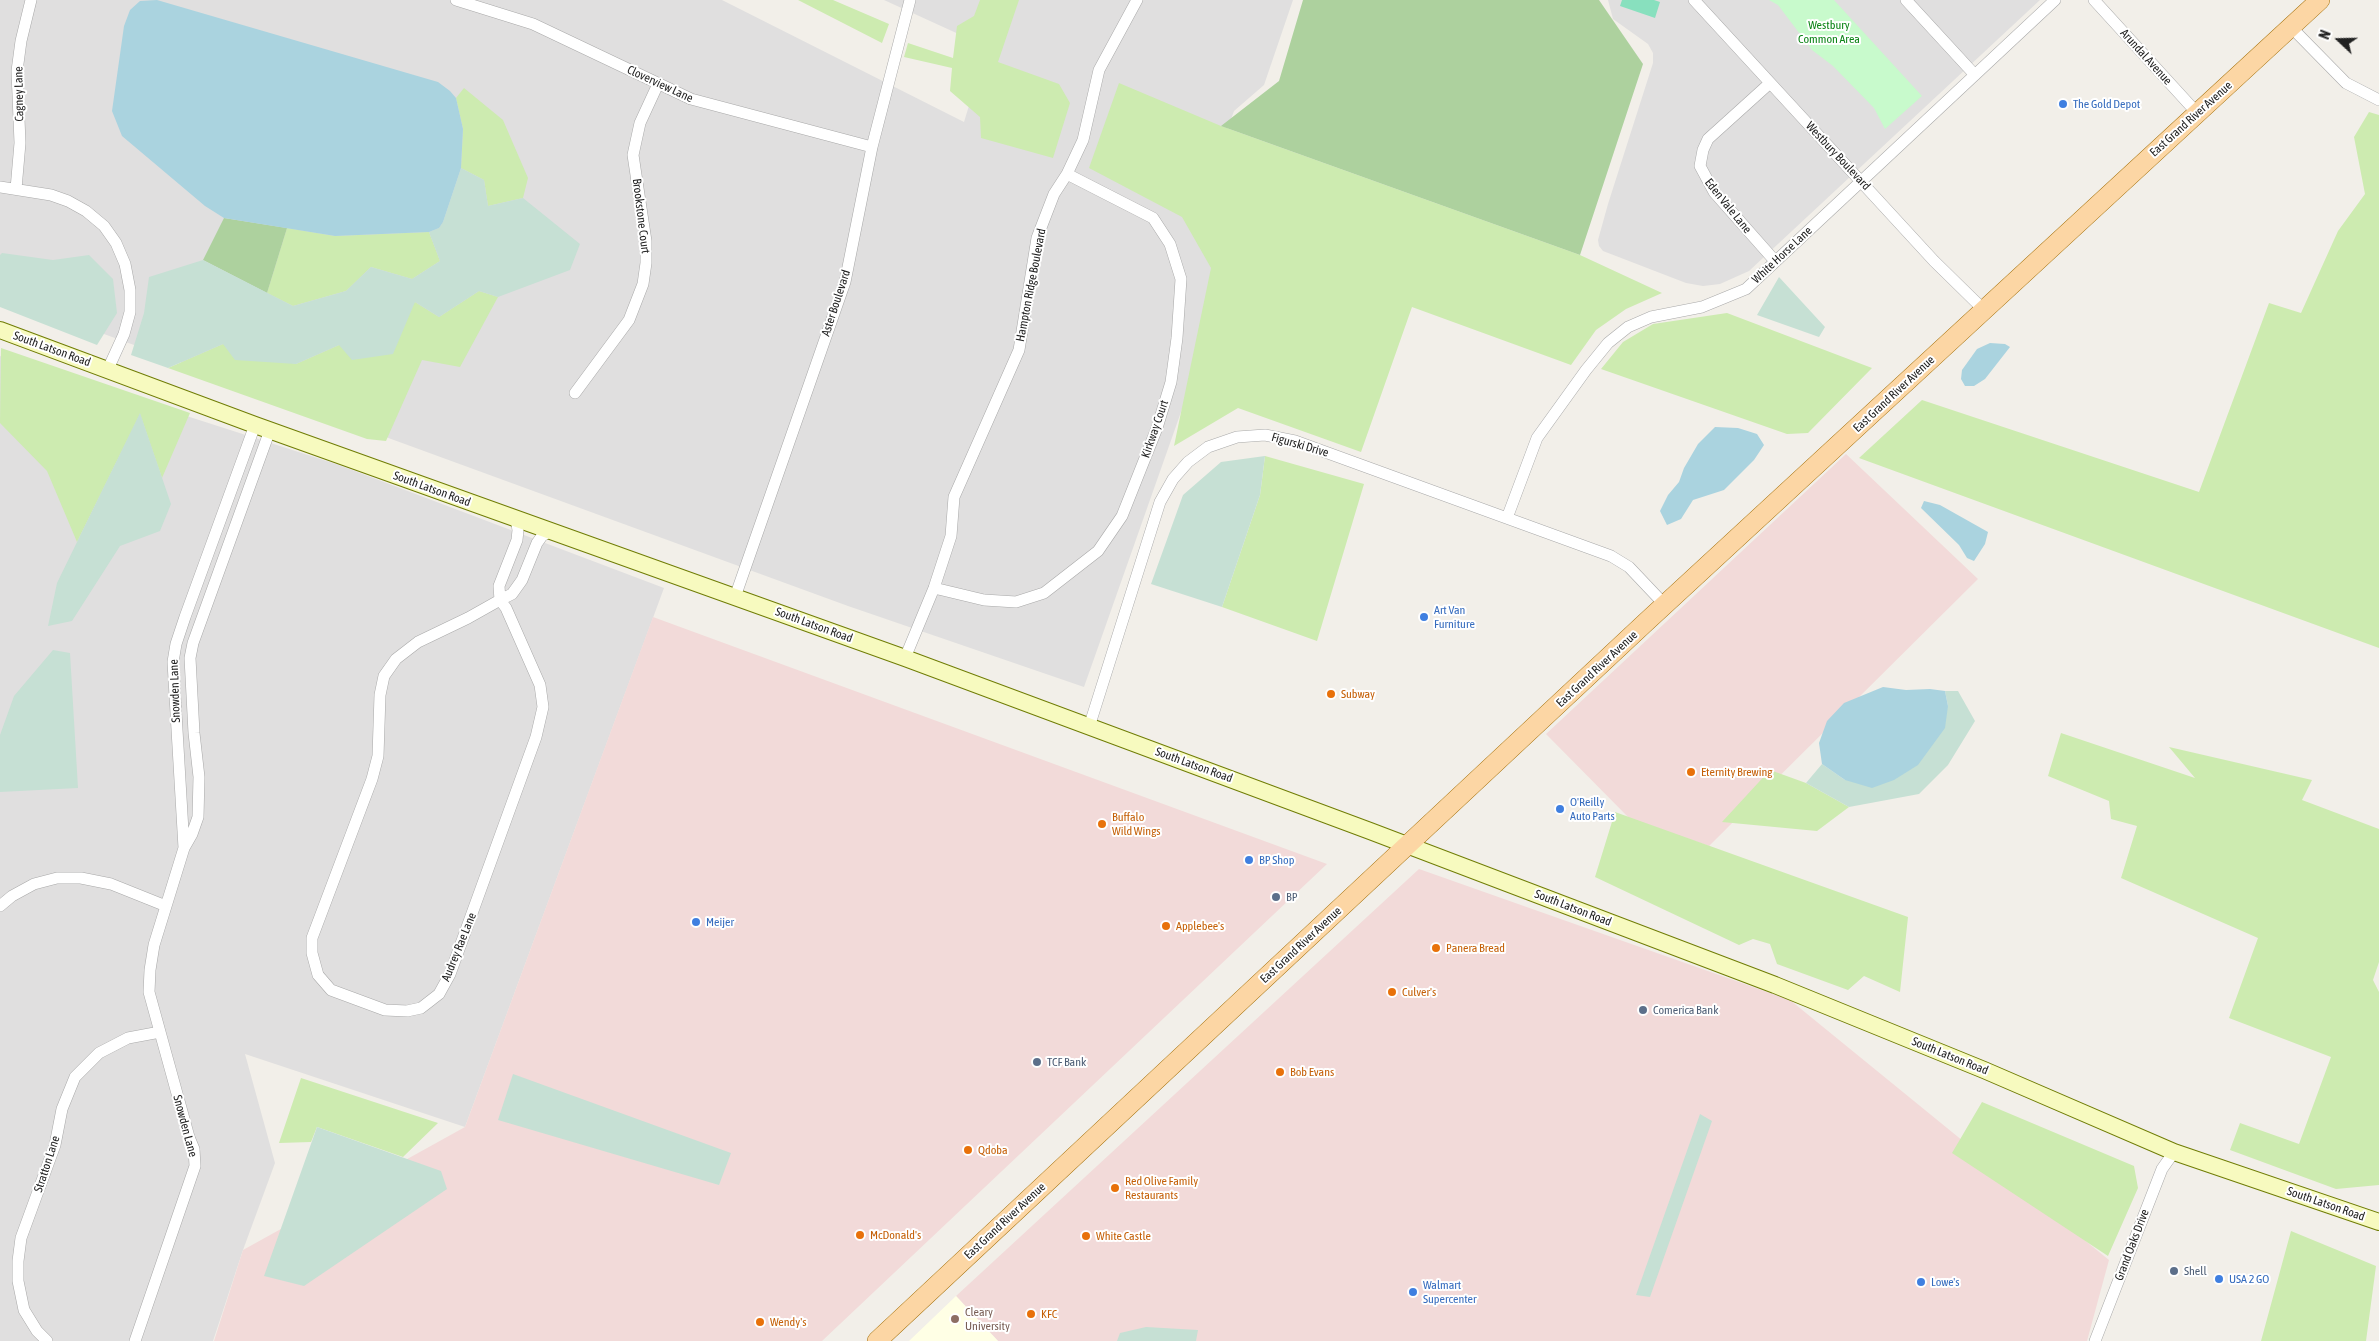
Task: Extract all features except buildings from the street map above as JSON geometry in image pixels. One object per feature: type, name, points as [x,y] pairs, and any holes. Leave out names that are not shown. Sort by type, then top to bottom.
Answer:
[{"type":"main road","name":"East Grand River Avenue","points":[[880,1340],[1665,605],[2320,0]]},
{"type":"main road","name":"South Latson Road","points":[[0,330],[263,428],[904,658],[1408,845],[1775,985],[1978,1067],[2174,1152],[2379,1222]]},
{"type":"street","name":"Cagney Lane","points":[[16,190],[20,143],[17,71],[21,42],[31,0]]},
{"type":"street","name":"Cloverview Lane","points":[[456,0],[533,24],[658,84],[703,103],[872,147]]},
{"type":"street","name":"Aster Boulevard","points":[[734,597],[845,282],[872,147],[910,0]]},
{"type":"street","name":"Hampton Ridge Boulevard","points":[[904,658],[934,588],[951,536],[954,497],[1019,350],[1038,238],[1054,194],[1067,174],[1083,140],[1099,70],[1138,0]]},
{"type":"street","name":"Westbury Boulevard","points":[[1694,0],[1934,261],[1984,310]]},
{"type":"street","points":[[1906,0],[1975,75]]},
{"type":"street","name":"White Horse Lane","points":[[1507,518],[1537,438],[1608,343],[1628,327],[1651,317],[1702,307],[1725,299],[1746,288],[2055,0]]},
{"type":"street","name":"Arundal Avenue","points":[[2094,0],[2198,114]]},
{"type":"street","points":[[2291,27],[2346,83],[2379,100]]},
{"type":"street","name":"Eden Vale Lane","points":[[1770,83],[1708,138],[1703,150],[1700,166],[1714,192],[1775,261]]},
{"type":"street","name":"Brookstone Court","points":[[575,393],[629,320],[643,284],[646,242],[633,155],[640,123],[658,84]]},
{"type":"street","name":"Kirkway Court","points":[[934,588],[984,600],[1016,602],[1044,592],[1098,552],[1108,538],[1122,516],[1157,428],[1171,382],[1177,338],[1181,279],[1170,244],[1153,218],[1067,174]]},
{"type":"street","points":[[0,187],[51,194],[68,201],[86,211],[104,226],[116,243],[126,264],[130,290],[130,312],[124,334],[108,369]]},
{"type":"street","name":"Snowden Lane","points":[[184,848],[173,662],[176,644],[227,503],[263,428]]},
{"type":"street","name":"Snowden Lane","points":[[135,1341],[195,1166],[194,1149],[189,1137],[150,992],[150,970],[154,945],[184,848],[192,834],[198,817],[199,777],[194,733],[190,658],[193,642],[242,508],[263,428]]},
{"type":"street","name":"Figurski Drive","points":[[1089,727],[1160,502],[1173,479],[1188,462],[1208,446],[1237,437],[1265,435],[1295,441],[1611,556],[1629,567],[1665,605]]},
{"type":"street","points":[[227,503],[242,508]]},
{"type":"street","points":[[500,600],[499,586],[517,540],[516,519]]},
{"type":"street","name":"Audrey Rae Lane","points":[[500,600],[506,608],[540,686],[542,707],[536,737],[450,974],[439,994],[421,1008],[406,1011],[385,1010],[331,990],[318,975],[312,955],[312,938],[372,779],[378,756],[380,695],[384,676],[396,660],[418,642],[468,618],[500,600],[512,594],[522,580],[537,543],[542,536],[550,531]]},
{"type":"street","points":[[195,589],[210,594]]},
{"type":"street","name":"Snowden Lane","points":[[177,736],[194,733]]},
{"type":"street","points":[[0,906],[12,896],[34,884],[57,878],[81,878],[111,884],[166,906]]},
{"type":"street","name":"Stratton Lane","points":[[47,1341],[37,1331],[24,1310],[18,1281],[18,1261],[21,1238],[55,1145],[62,1108],[75,1078],[99,1053],[128,1038],[160,1032]]},
{"type":"street","name":"Grand Oaks Drive","points":[[2095,1341],[2162,1169],[2174,1152]]},
{"type":"shaded area","points":[[0,0],[722,0],[964,122],[987,47],[884,0],[1293,0],[1264,85],[1234,111],[1196,215],[1230,273],[1084,687],[848,606],[0,296]]},
{"type":"shaded area","points":[[1608,0],[2040,0],[1749,271],[1720,284],[1703,286],[1686,283],[1603,251],[1599,246],[1598,240],[1608,204],[1653,63],[1653,53],[1648,44],[1613,19]]},
{"type":"shaded area","points":[[461,168],[484,180],[488,206],[523,198],[580,244],[570,270],[498,297],[479,291],[439,317],[415,302],[393,354],[352,360],[339,345],[296,364],[235,360],[223,344],[168,368],[131,355],[144,313],[149,277],[203,260],[293,306],[346,291],[371,267],[412,279],[440,261],[429,232],[439,228],[443,222]]},
{"type":"shaded area","points":[[2,253],[53,260],[89,255],[113,279],[117,313],[97,345],[0,307],[0,255]]},
{"type":"shaded area","points":[[1779,277],[1825,327],[1819,337],[1757,315]]},
{"type":"shaded area","points":[[0,356],[339,465],[664,588],[465,1127],[245,1054],[275,1163],[243,1250],[213,1341],[0,1341]]},
{"type":"shaded area","points":[[140,413],[171,504],[160,531],[120,546],[72,621],[48,626],[57,583]]},
{"type":"shaded area","points":[[1846,454],[1978,579],[1709,846],[1630,819],[1546,734]]},
{"type":"shaded area","points":[[1265,456],[1260,495],[1222,607],[1151,584],[1183,495],[1221,462]]},
{"type":"shaded area","points":[[653,617],[1327,864],[822,1341],[214,1341],[243,1250],[465,1127]]},
{"type":"shaded area","points":[[53,650],[70,653],[78,788],[0,792],[0,735],[14,696]]},
{"type":"shaded area","points":[[1945,691],[1958,691],[1975,721],[1948,765],[1919,794],[1849,807],[1806,783],[1822,764],[1845,780],[1948,706]]},
{"type":"shaded area","points":[[1419,869],[1790,1000],[2109,1260],[2087,1341],[998,1341],[956,1296]]},
{"type":"shaded area","points":[[513,1074],[731,1153],[719,1185],[498,1120]]},
{"type":"shaded area","points":[[1700,1114],[1712,1121],[1650,1297],[1636,1295]]},
{"type":"shaded area","points":[[317,1127],[441,1171],[447,1189],[304,1286],[264,1276]]},
{"type":"shaded area","name":"Cleary University","points":[[956,1296],[998,1341],[909,1341]]},
{"type":"shaded area","points":[[1146,1327],[1198,1330],[1196,1341],[1117,1341],[1120,1333]]},
{"type":"green space","points":[[798,0],[833,0],[889,24],[882,43]]},
{"type":"green space","points":[[980,0],[1019,0],[998,62],[1059,84],[1070,103],[1053,158],[981,138],[980,117],[950,91],[952,68],[904,57],[908,43],[953,58],[957,26],[974,16]]},
{"type":"green space","points":[[1303,0],[1599,0],[1643,64],[1580,255],[1221,126],[1279,81]]},
{"type":"green space","points":[[1622,0],[1654,0],[1660,2],[1655,18],[1620,6]]},
{"type":"green space","name":"Westbury Common Area","points":[[1769,0],[1834,0],[1922,96],[1885,129],[1874,108],[1833,66],[1812,50],[1778,5]]},
{"type":"green space","points":[[1119,83],[1221,126],[1580,255],[1662,293],[1626,309],[1596,330],[1571,365],[1412,307],[1361,452],[1238,408],[1174,446],[1211,268],[1182,217],[1089,168]]},
{"type":"green space","points":[[464,88],[503,120],[528,178],[523,198],[488,206],[484,180],[461,168],[463,129],[456,98]]},
{"type":"green space","points":[[2369,112],[2379,115],[2379,648],[1859,458],[1922,400],[2199,492],[2269,303],[2301,313],[2338,231],[2365,194],[2354,137]]},
{"type":"green space","points":[[224,218],[287,228],[267,293],[203,260]]},
{"type":"green space","points":[[287,228],[335,236],[429,232],[440,261],[412,279],[371,267],[346,291],[293,306],[267,293]]},
{"type":"green space","points":[[479,291],[498,297],[460,367],[422,360],[386,441],[367,439],[168,368],[223,344],[296,364],[339,345],[415,302],[439,317]]},
{"type":"green space","points":[[1727,313],[1872,368],[1808,433],[1787,434],[1601,369],[1623,342],[1653,324]]},
{"type":"green space","points":[[1,348],[190,413],[162,478],[140,414],[77,542],[47,471],[0,423]]},
{"type":"green space","points":[[1265,456],[1364,484],[1317,641],[1222,607],[1260,495]]},
{"type":"green space","points":[[2061,733],[2195,778],[2169,747],[2312,780],[2302,800],[2379,829],[2379,962],[2373,980],[2379,992],[2379,1185],[2336,1189],[2230,1150],[2240,1123],[2299,1144],[2331,1057],[2229,1018],[2258,938],[2121,878],[2137,826],[2111,819],[2109,801],[2048,776]]},
{"type":"green space","points":[[1770,770],[1806,783],[1849,807],[1817,831],[1722,822]]},
{"type":"green space","points":[[1615,812],[1908,917],[1900,992],[1864,976],[1848,990],[1777,964],[1770,944],[1753,939],[1739,945],[1595,877]]},
{"type":"green space","points":[[301,1078],[438,1123],[403,1157],[317,1127],[311,1142],[279,1143]]},
{"type":"green space","points":[[1982,1102],[2134,1166],[2138,1188],[2108,1256],[1952,1153]]},
{"type":"green space","points":[[2291,1231],[2376,1266],[2366,1341],[2261,1341]]},
{"type":"water","points":[[157,0],[438,82],[450,91],[456,98],[463,129],[461,168],[443,222],[439,228],[429,232],[335,236],[224,218],[205,206],[122,136],[112,111],[124,26],[130,10],[140,1]]},
{"type":"water","points":[[1990,343],[2005,344],[2010,347],[1985,379],[1974,386],[1965,386],[1961,379],[1962,370],[1977,349]]},
{"type":"water","points":[[1715,427],[1738,428],[1757,434],[1764,445],[1754,460],[1724,490],[1693,500],[1681,519],[1667,525],[1660,511],[1668,495],[1679,482],[1684,468],[1698,444]]},
{"type":"water","points":[[1924,501],[1940,505],[1988,532],[1985,544],[1974,561],[1967,558],[1959,545],[1921,508]]},
{"type":"water","points":[[1883,687],[1906,690],[1930,689],[1945,691],[1948,706],[1945,728],[1918,765],[1894,780],[1872,788],[1845,780],[1822,764],[1819,743],[1827,721],[1844,703]]},
{"type":"place","name":"The Gold Depot","points":[[2063,104]]},
{"type":"place","name":"Art Van Furniture","points":[[1424,617]]},
{"type":"place","name":"Subway","points":[[1331,694]]},
{"type":"place","name":"Eternity Brewing","points":[[1691,772]]},
{"type":"place","name":"O'Reilly Auto Parts","points":[[1560,809]]},
{"type":"place","name":"Buffalo Wild Wings","points":[[1102,824]]},
{"type":"place","name":"BP Shop","points":[[1249,860]]},
{"type":"place","name":"BP","points":[[1276,897]]},
{"type":"place","name":"Meijer","points":[[696,922]]},
{"type":"place","name":"Applebee's","points":[[1166,926]]},
{"type":"place","name":"Panera Bread","points":[[1436,948]]},
{"type":"place","name":"Culver's","points":[[1392,992]]},
{"type":"place","name":"Comerica Bank","points":[[1643,1010]]},
{"type":"place","name":"TCF Bank","points":[[1037,1062]]},
{"type":"place","name":"Bob Evans","points":[[1280,1072]]},
{"type":"place","name":"Qdoba","points":[[968,1150]]},
{"type":"place","name":"Red Olive Family Restaurants","points":[[1115,1188]]},
{"type":"place","name":"McDonald's","points":[[860,1235]]},
{"type":"place","name":"White Castle","points":[[1086,1236]]},
{"type":"place","name":"Shell","points":[[2174,1271]]},
{"type":"place","name":"USA 2 GO","points":[[2219,1279]]},
{"type":"place","name":"Lowe's","points":[[1921,1282]]},
{"type":"place","name":"Walmart Supercenter","points":[[1413,1292]]},
{"type":"place","name":"KFC","points":[[1031,1314]]},
{"type":"place","name":"Cleary University","points":[[955,1319]]},
{"type":"place","name":"Wendy's","points":[[760,1322]]}]
